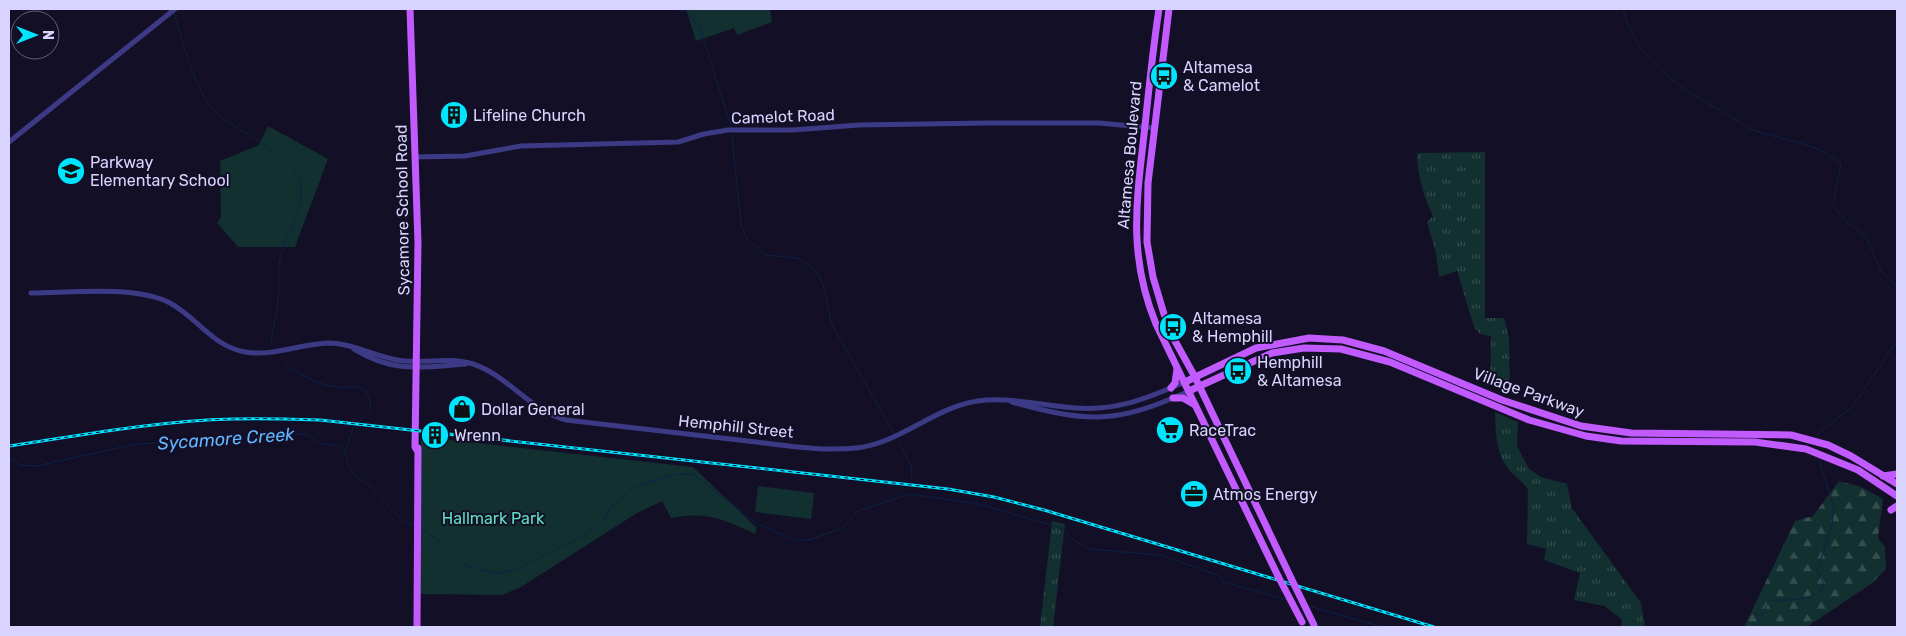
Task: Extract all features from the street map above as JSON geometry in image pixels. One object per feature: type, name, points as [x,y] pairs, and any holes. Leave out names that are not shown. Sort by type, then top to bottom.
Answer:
[{"type":"main road","name":"Sycamore School Road","points":[[410,9],[418,243],[417,627]]},
{"type":"main road","name":"Altamesa Boulevard","points":[[1159,9],[1136,214],[1137,253],[1153,316],[1303,625]]},
{"type":"main road","name":"Altamesa Boulevard","points":[[1170,9],[1154,128],[1146,208],[1149,258],[1164,314],[1175,341],[1200,386],[1315,626]]},
{"type":"main road","name":"Village Parkway","points":[[1185,382],[1256,348],[1286,341],[1325,338],[1363,344],[1546,416],[1596,429],[1631,433],[1780,433],[1807,438],[1846,453],[1897,484]]},
{"type":"main road","points":[[1286,341],[1288,350]]},
{"type":"main road","name":"Village Parkway","points":[[1189,391],[1260,358],[1288,350],[1340,349],[1373,356],[1546,426],[1586,436],[1621,441],[1755,442],[1806,449],[1845,464],[1870,477],[1897,496]]},
{"type":"main road","points":[[1171,388],[1176,378],[1177,366]]},
{"type":"main road","points":[[1208,404],[1208,388],[1215,379]]},
{"type":"main road","points":[[1173,398],[1183,398],[1197,406]]},
{"type":"main road","points":[[1222,459],[1232,454]]},
{"type":"main road","points":[[1883,476],[1897,474]]},
{"type":"street","points":[[9,142],[175,9]]},
{"type":"street","name":"Camelot Road","points":[[415,158],[465,156],[521,146],[661,144],[678,142],[704,134],[728,130],[793,130],[881,124],[1099,123],[1154,128]]},
{"type":"street","name":"Hemphill Street","points":[[31,293],[144,294],[171,304],[224,346],[243,351],[266,353],[311,344],[349,345],[370,358],[388,365],[472,364],[502,378],[546,413],[566,420],[838,449],[858,448],[892,437],[938,412],[964,403],[1025,400],[1077,408],[1113,407],[1139,402],[1185,382]]},
{"type":"street","name":"Hemphill Street","points":[[1005,400],[1087,418],[1127,415],[1189,391]]},
{"type":"street","points":[[1113,407],[1114,416]]},
{"type":"green space","points":[[686,9],[770,9],[772,22],[737,35],[734,28],[696,41]]},
{"type":"green space","points":[[268,126],[328,159],[295,247],[238,247],[217,223],[221,217],[220,161],[259,145]]},
{"type":"green space","points":[[1485,152],[1485,318],[1504,318],[1509,338],[1510,392],[1490,385],[1491,336],[1480,334],[1474,327],[1457,271],[1439,277],[1436,253],[1427,222],[1433,216],[1422,186],[1417,161],[1417,153]]},
{"type":"green space","points":[[1495,412],[1518,422],[1517,446],[1529,469],[1541,477],[1567,484],[1572,508],[1641,603],[1645,627],[1621,627],[1622,620],[1605,606],[1574,600],[1580,573],[1544,560],[1546,549],[1527,544],[1528,490],[1509,470],[1501,456],[1497,442]]},
{"type":"green space","name":"Hallmark Park","points":[[421,437],[693,467],[757,528],[755,534],[724,520],[705,516],[695,515],[671,518],[662,501],[637,513],[521,587],[502,595],[420,594]]},
{"type":"green space","points":[[1839,481],[1861,487],[1883,499],[1878,538],[1885,547],[1886,569],[1872,583],[1807,627],[1744,627],[1795,521],[1813,516]]},
{"type":"green space","points":[[758,486],[814,493],[811,519],[755,512]]},
{"type":"green space","points":[[1052,521],[1065,524],[1053,627],[1040,627]]},
{"type":"waterway","points":[[673,9],[686,11],[700,28],[731,126]]},
{"type":"waterway","points":[[1623,9],[1629,28],[1638,44],[1664,73],[1680,85],[1750,129],[1809,146],[1830,156],[1841,164],[1833,205],[1846,221],[1866,237],[1881,271],[1897,287]]},
{"type":"waterway","points":[[174,12],[195,78],[207,102],[222,118],[275,152],[295,172],[300,182],[301,191],[298,210],[281,254],[279,294],[271,345]]},
{"type":"waterway","points":[[732,135],[741,225],[747,239],[766,255],[797,258],[810,265],[818,274],[823,284],[832,325],[893,432]]},
{"type":"waterway","points":[[1817,439],[1818,433],[1852,407],[1897,341]]},
{"type":"waterway","points":[[284,364],[323,384],[337,387],[358,387],[366,392],[370,401],[370,412],[353,428],[345,451]]},
{"type":"waterway","name":"Sycamore Creek","points":[[9,459],[21,465],[36,466],[131,445],[219,437],[308,434],[318,443],[339,446],[345,451],[349,467],[356,476],[371,487],[402,520],[415,526]]},
{"type":"waterway","points":[[900,445],[911,465],[912,478]]},
{"type":"waterway","points":[[1756,627],[1769,600],[1790,600],[1809,597],[1822,590],[1823,582],[1817,570],[1832,525],[1834,507],[1818,457]]},
{"type":"waterway","name":"Sycamore Creek","points":[[421,528],[455,553],[466,565],[496,574],[516,569],[585,535],[604,521],[610,508],[635,487],[673,475],[693,474],[757,524],[796,540],[809,540],[842,528],[858,511],[909,494],[979,504],[1061,528],[1075,541],[1089,549],[1160,555],[1218,575],[1223,582],[1288,600]]},
{"type":"waterway","name":"Sycamore Creek","points":[[1309,606],[1382,627]]},
{"type":"railway","points":[[9,446],[120,429],[204,420],[320,420],[948,489],[994,497],[1044,510],[1434,627]]},
{"type":"place","name":"Altamesa & Camelot","points":[[1164,76]]},
{"type":"place","name":"Lifeline Church","points":[[454,115]]},
{"type":"place","name":"Parkway Elementary School","points":[[71,171]]},
{"type":"place","name":"Altamesa & Hemphill","points":[[1173,327]]},
{"type":"place","name":"Hemphill & Altamesa","points":[[1238,371]]},
{"type":"place","name":"Dollar General","points":[[462,409]]},
{"type":"place","name":"RaceTrac","points":[[1170,430]]},
{"type":"place","name":"Wrenn","points":[[435,435]]},
{"type":"place","name":"Atmos Energy","points":[[1194,494]]}]
